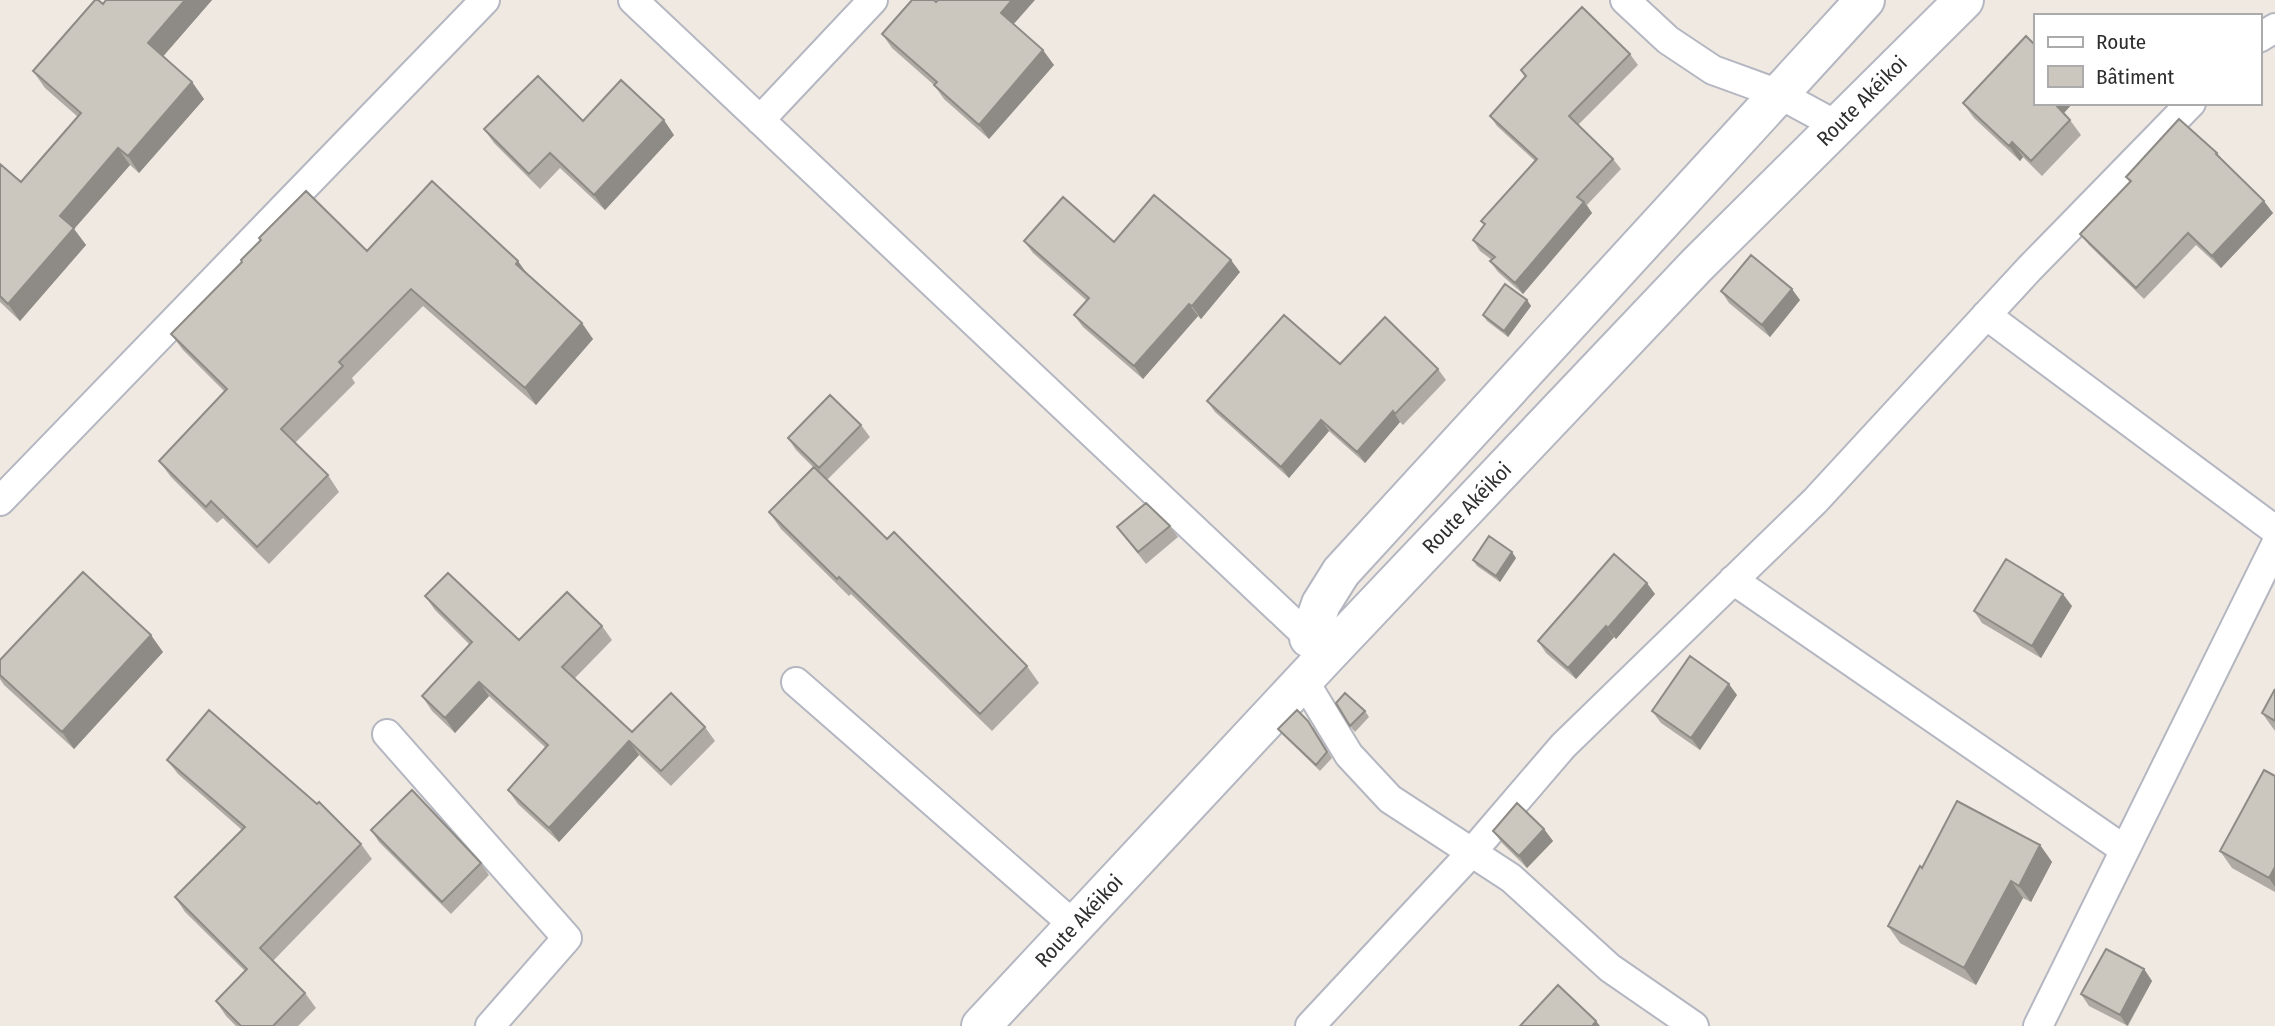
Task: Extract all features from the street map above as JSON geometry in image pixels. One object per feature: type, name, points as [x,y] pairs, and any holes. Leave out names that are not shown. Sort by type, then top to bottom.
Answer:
[{"type":"street","points":[[0,501],[485,0]]},
{"type":"street","points":[[633,0],[1313,658],[1349,755],[1390,799],[1511,878],[1610,968],[1694,1026]]},
{"type":"street","points":[[760,120],[873,0]]},
{"type":"street","points":[[1625,0],[1668,40],[1713,70],[1780,94],[1838,126]]},
{"type":"street","name":"Route Akéikoi","points":[[1313,658],[1321,604],[1341,572],[1865,0]]},
{"type":"street","name":"Route Akéikoi","points":[[981,1026],[1075,926],[1313,658],[1698,265],[1964,0]]},
{"type":"street","points":[[1310,1026],[1472,852],[1563,747],[1815,500],[2188,105]]},
{"type":"street","points":[[1986,316],[2275,530]]},
{"type":"street","points":[[2038,1026],[2275,546]]},
{"type":"street","points":[[1733,580],[2125,850]]},
{"type":"street","points":[[796,682],[1075,926]]},
{"type":"street","points":[[387,734],[567,938],[490,1026]]},
{"type":"building","points":[[95,0],[103,4],[106,0],[185,0],[148,43],[192,82],[128,156],[118,148],[60,216],[74,228],[8,304],[0,296],[0,164],[21,182],[81,113],[33,71]]},
{"type":"building","points":[[912,0],[1012,0],[1001,13],[1043,50],[979,125],[934,85],[937,82],[882,34]]},
{"type":"building","points":[[1582,7],[1630,54],[1569,116],[1613,159],[1577,197],[1584,202],[1515,283],[1490,261],[1495,257],[1473,240],[1485,224],[1481,221],[1537,159],[1490,116],[1526,76],[1521,70]]},
{"type":"building","points":[[2026,36],[2034,44],[2034,105],[2056,105],[2070,120],[2031,161],[2012,142],[2009,146],[1963,103]]},
{"type":"building","points":[[538,76],[583,121],[621,80],[664,120],[594,195],[550,153],[529,174],[484,129]]},
{"type":"building","points":[[2179,119],[2264,201],[2212,256],[2188,233],[2136,288],[2080,234],[2131,181],[2126,177]]},
{"type":"building","points":[[432,181],[518,261],[516,264],[582,323],[525,388],[411,289],[339,362],[343,366],[281,429],[328,475],[257,547],[211,501],[206,507],[159,461],[227,389],[171,334],[242,262],[261,240],[259,238],[306,191],[367,251]]},
{"type":"building","points":[[1154,195],[1231,260],[1192,306],[1189,304],[1134,366],[1074,315],[1089,298],[1024,241],[1063,197],[1114,242]]},
{"type":"building","points":[[1751,255],[1792,289],[1762,325],[1721,291]]},
{"type":"building","points":[[1505,284],[1527,300],[1504,331],[1483,315]]},
{"type":"building","points":[[1284,315],[1340,364],[1385,317],[1438,369],[1395,414],[1393,411],[1357,452],[1321,420],[1281,467],[1207,401]]},
{"type":"building","points":[[830,395],[861,425],[819,468],[788,438]]},
{"type":"building","points":[[814,467],[887,539],[894,532],[1027,666],[980,714],[769,512]]},
{"type":"building","points":[[1146,503],[1170,526],[1138,552],[1117,527]]},
{"type":"building","points":[[1489,536],[1512,552],[1496,576],[1473,560]]},
{"type":"building","points":[[1614,554],[1647,583],[1568,668],[1538,641]]},
{"type":"building","points":[[2006,559],[2063,594],[2032,646],[1974,611]]},
{"type":"building","points":[[83,572],[151,635],[62,732],[0,675],[0,660]]},
{"type":"building","points":[[448,573],[519,640],[567,592],[602,626],[562,667],[632,732],[671,693],[705,727],[661,771],[629,741],[549,828],[508,790],[548,745],[479,682],[445,718],[422,696],[472,642],[425,596]]},
{"type":"building","points":[[1690,656],[1729,684],[1691,738],[1652,711]]},
{"type":"building","points":[[2275,689],[2275,721],[2262,713]]},
{"type":"building","points":[[1345,693],[1365,711],[1350,726],[1336,703]]},
{"type":"building","points":[[209,710],[317,804],[319,802],[361,844],[260,948],[305,993],[273,1026],[241,1026],[216,1001],[247,969],[175,897],[245,827],[167,760]]},
{"type":"building","points":[[1297,710],[1308,721],[1327,752],[1316,765],[1278,729]]},
{"type":"building","points":[[2264,770],[2275,776],[2275,867],[2269,878],[2220,851]]},
{"type":"building","points":[[412,790],[481,863],[442,902],[371,830]]},
{"type":"building","points":[[1957,801],[2040,845],[2019,886],[2011,881],[1964,968],[1888,926]]},
{"type":"building","points":[[1517,803],[1544,829],[1519,856],[1493,831]]},
{"type":"building","points":[[2106,949],[2144,969],[2120,1015],[2081,994]]},
{"type":"building","points":[[1558,985],[1596,1021],[1592,1026],[1520,1026]]}]
